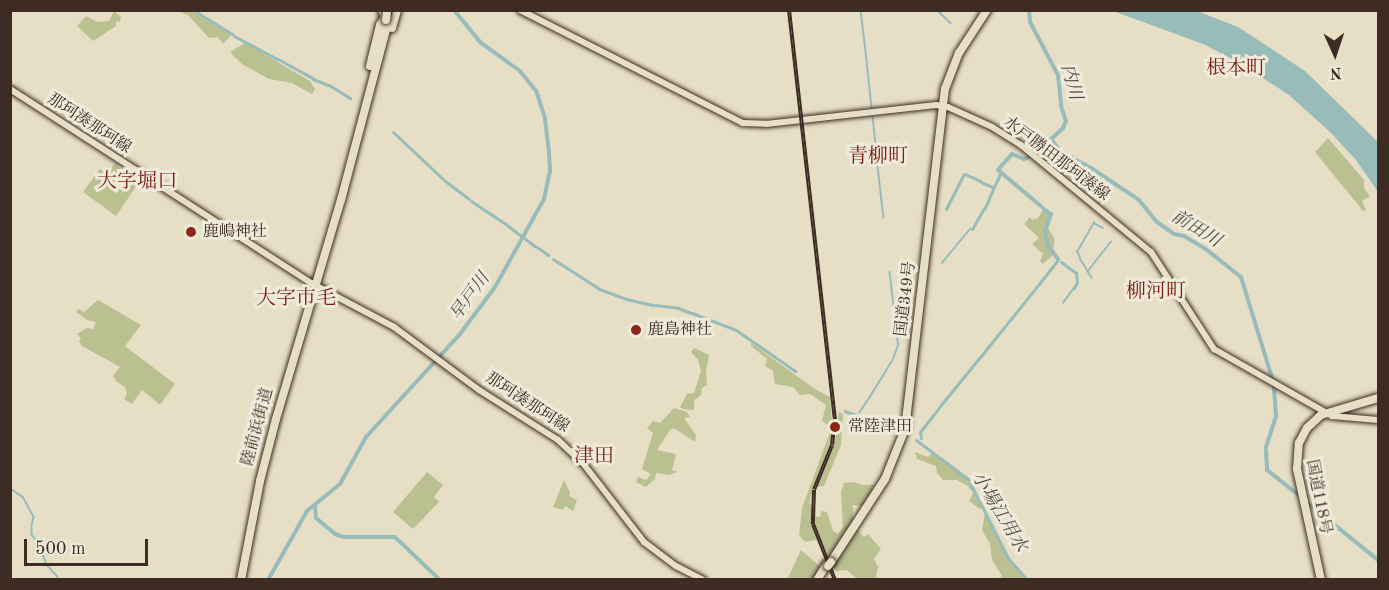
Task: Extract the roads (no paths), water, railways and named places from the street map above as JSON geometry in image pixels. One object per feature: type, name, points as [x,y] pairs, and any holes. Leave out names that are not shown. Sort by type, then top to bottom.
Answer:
[{"type":"highway","name":"国道349号","points":[[818,579],[883,479],[904,422],[941,105],[957,57],[985,10]]},
{"type":"highway","points":[[367,89],[389,13]]},
{"type":"highway","points":[[367,89],[389,13]]},
{"type":"highway","name":"陸前浜街道","points":[[239,579],[263,472],[338,205],[367,89]]},
{"type":"highway","name":"国道118号","points":[[1322,579],[1298,457],[1304,435],[1316,421],[1327,413],[1378,399]]},
{"type":"main road","points":[[520,10],[745,124],[941,105]]},
{"type":"main road","name":"那珂湊那珂線","points":[[10,88],[315,285],[396,325],[479,388],[568,446],[587,465],[647,541],[677,564],[708,579]]},
{"type":"main road","name":"水戸勝田那珂湊線","points":[[941,105],[1010,138],[1141,242],[1166,273],[1202,334],[1214,349],[1327,413],[1344,419],[1378,420]]},
{"type":"main road","name":"那珂湊那珂線","points":[[439,358],[479,390],[567,447],[582,462],[644,542],[676,566],[704,579]]},
{"type":"water","points":[[1113,11],[1197,11],[1238,27],[1305,71],[1378,142],[1378,192],[1356,160],[1329,131],[1289,95],[1240,63],[1203,44]]},
{"type":"waterway","name":"小場江用水","points":[[193,10],[232,34]]},
{"type":"waterway","name":"早戸川","points":[[268,580],[307,511],[340,484],[366,437],[460,334],[495,287],[544,199],[550,171],[549,152],[545,118],[536,91],[520,71],[481,43],[454,10]]},
{"type":"waterway","points":[[861,10],[867,60]]},
{"type":"waterway","points":[[937,10],[951,23]]},
{"type":"waterway","name":"内川","points":[[1029,10],[1030,22],[1058,75],[1061,106],[1066,121],[1063,128],[1035,154]]},
{"type":"waterway","name":"小場江用水","points":[[234,36],[277,59]]},
{"type":"waterway","name":"小場江用水","points":[[278,59],[312,78]]},
{"type":"waterway","points":[[867,61],[872,108]]},
{"type":"waterway","name":"小場江用水","points":[[313,79],[328,85]]},
{"type":"waterway","name":"小場江用水","points":[[329,85],[350,98]]},
{"type":"waterway","points":[[873,116],[878,165]]},
{"type":"waterway","name":"小場江用水","points":[[393,132],[444,180]]},
{"type":"waterway","name":"前田川","points":[[1051,139],[1061,152],[1091,168],[1139,200],[1157,222],[1174,234],[1184,236],[1207,250],[1241,277],[1273,381]]},
{"type":"waterway","name":"内川","points":[[1004,163],[1012,154],[1024,159],[1031,156]]},
{"type":"waterway","points":[[1003,164],[998,170],[1042,207]]},
{"type":"waterway","points":[[878,167],[884,218]]},
{"type":"waterway","points":[[946,209],[964,174]]},
{"type":"waterway","name":"内川","points":[[965,174],[980,181]]},
{"type":"waterway","points":[[994,187],[1000,174]]},
{"type":"waterway","name":"小場江用水","points":[[445,181],[469,199]]},
{"type":"waterway","points":[[981,182],[992,187]]},
{"type":"waterway","points":[[985,208],[993,189]]},
{"type":"waterway","name":"小場江用水","points":[[471,201],[507,225]]},
{"type":"waterway","points":[[972,229],[984,208]]},
{"type":"waterway","points":[[1044,209],[1051,214],[1045,231],[1047,244],[1058,259]]},
{"type":"waterway","points":[[1080,257],[1077,252],[1094,223],[1103,228]]},
{"type":"waterway","name":"小場江用水","points":[[508,226],[535,246]]},
{"type":"waterway","points":[[942,263],[970,229]]},
{"type":"waterway","points":[[1088,271],[1111,242]]},
{"type":"waterway","name":"小場江用水","points":[[537,247],[548,255]]},
{"type":"waterway","points":[[1080,258],[1092,278]]},
{"type":"waterway","name":"小場江用水","points":[[553,259],[598,288]]},
{"type":"waterway","points":[[1039,284],[1057,261]]},
{"type":"waterway","points":[[1061,262],[1076,273],[1077,282],[1074,288]]},
{"type":"waterway","points":[[890,272],[896,323]]},
{"type":"waterway","points":[[1010,320],[1038,285]]},
{"type":"waterway","points":[[1063,303],[1074,288]]},
{"type":"waterway","name":"小場江用水","points":[[599,289],[652,305]]},
{"type":"waterway","name":"小場江用水","points":[[655,305],[678,308],[691,313]]},
{"type":"waterway","name":"小場江用水","points":[[692,313],[736,330],[795,371]]},
{"type":"waterway","points":[[981,356],[1009,321]]},
{"type":"waterway","points":[[893,359],[898,345],[896,325]]},
{"type":"waterway","points":[[940,406],[980,357]]},
{"type":"waterway","points":[[868,400],[892,361]]},
{"type":"waterway","name":"前田川","points":[[1266,447],[1276,416],[1274,386]]},
{"type":"waterway","points":[[859,413],[867,401]]},
{"type":"waterway","points":[[921,438],[920,432],[939,408]]},
{"type":"waterway","name":"小場江用水","points":[[845,411],[858,416]]},
{"type":"waterway","name":"小場江用水","points":[[916,440],[968,479],[1008,558],[1027,580]]},
{"type":"waterway","name":"前田川","points":[[1266,450],[1267,470],[1301,497]]},
{"type":"waterway","points":[[10,488],[23,497],[34,517],[32,526]]},
{"type":"waterway","name":"前田川","points":[[1309,504],[1378,560]]},
{"type":"waterway","points":[[315,505],[316,518],[335,534],[344,537],[395,537],[440,580]]},
{"type":"waterway","points":[[32,528],[32,535],[39,543],[47,565],[58,577]]},
{"type":"railway","points":[[789,10],[835,417],[832,445],[814,490],[813,524],[835,580]]},
{"type":"place","name":"鹿嶋神社","points":[[191,232]]},
{"type":"place","name":"鹿島神社","points":[[636,330]]},
{"type":"place","name":"常陸津田","points":[[835,427]]},
{"type":"district","name":"根本町","points":[[1236,69]]},
{"type":"district","name":"青柳町","points":[[878,157]]},
{"type":"district","name":"大字堀口","points":[[137,182]]},
{"type":"district","name":"柳河町","points":[[1156,292]]},
{"type":"district","name":"大字市毛","points":[[296,299]]},
{"type":"district","name":"津田","points":[[594,457]]}]
